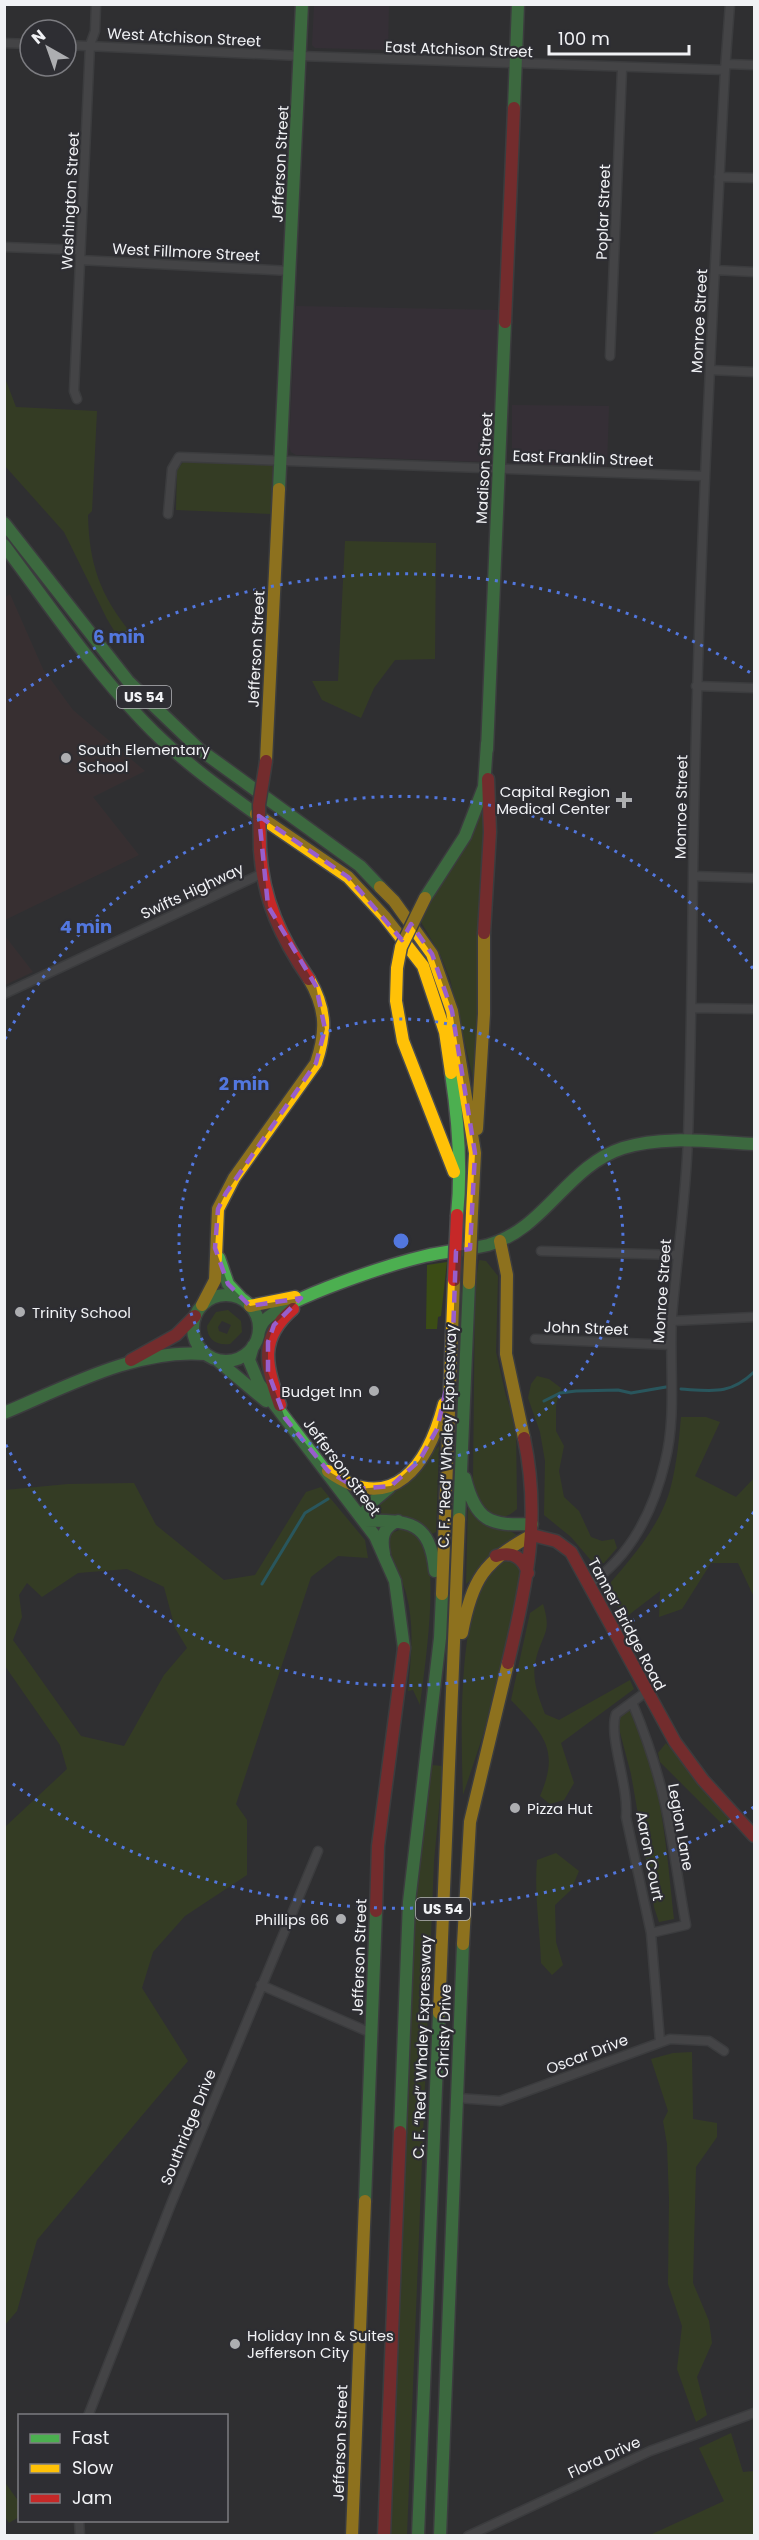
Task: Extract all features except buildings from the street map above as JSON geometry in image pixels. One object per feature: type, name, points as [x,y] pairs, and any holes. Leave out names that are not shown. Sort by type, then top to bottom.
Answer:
[{"type":"main road","name":"Jefferson Street","points":[[199,1310],[215,1280],[218,1209],[226,1193],[316,1063],[323,1047],[325,1029],[321,1000],[315,986],[280,934],[268,906],[261,874],[259,806],[266,761],[302,4]]},
{"type":"main road","name":"Madison Street","points":[[475,1153],[484,1014],[484,933],[490,832],[487,743],[501,468],[519,4]]},
{"type":"main road","name":"C. F. “Red” Whaley Expressway","points":[[4,523],[128,681],[199,749],[360,866],[394,901],[432,954],[452,1011],[475,1153],[418,2535]]},
{"type":"main road","name":"C. F. “Red” Whaley Expressway","points":[[4,545],[91,662],[144,722],[219,788],[348,877],[384,916],[423,966],[444,1032],[456,1106],[460,1189],[454,1280],[440,1638],[409,1902],[384,2535]]},
{"type":"main road","points":[[460,1189],[404,1041],[396,1000],[397,968],[401,947],[425,897],[465,836],[484,787],[487,743]]},
{"type":"main road","points":[[285,1418],[253,1372],[249,1360],[264,1320],[270,1316],[394,1264],[500,1241],[538,1216],[576,1175],[593,1162],[625,1148],[688,1143],[754,1144]]},
{"type":"main road","points":[[500,1241],[507,1275],[506,1354],[532,1475],[532,1529]]},
{"type":"main road","points":[[4,1413],[117,1368],[182,1351],[236,1359],[256,1341],[259,1325],[246,1303],[228,1284],[216,1248]]},
{"type":"main road","points":[[117,1368],[176,1335],[199,1310],[221,1295],[246,1303],[328,1290]]},
{"type":"main road","points":[[285,1418],[268,1372],[268,1342],[276,1323],[311,1297]]},
{"type":"main road","points":[[199,1310],[194,1336],[210,1356],[285,1418]]},
{"type":"main road","points":[[440,1638],[432,1544],[419,1527],[398,1521],[363,1519],[371,1503],[411,1470],[432,1441],[442,1413],[452,1363]]},
{"type":"main road","name":"Jefferson Street","points":[[285,1418],[363,1519],[384,1554],[395,1581],[405,1652],[378,1846],[352,2535]]},
{"type":"main road","points":[[461,1459],[472,1503],[484,1519],[498,1526],[532,1529]]},
{"type":"main road","points":[[328,1471],[358,1489],[375,1490],[391,1486]]},
{"type":"main road","points":[[384,1554],[382,1534],[391,1523],[398,1521]]},
{"type":"main road","points":[[452,1689],[466,1608],[474,1583],[494,1557],[532,1529]]},
{"type":"main road","name":"Christy Drive","points":[[440,2535],[470,1822],[528,1573],[532,1529]]},
{"type":"main road","name":"Tanner Bridge Road","points":[[532,1529],[564,1545],[578,1562],[646,1692],[675,1742],[702,1780],[754,1836]]},
{"type":"main road","points":[[494,1557],[502,1553],[517,1555],[526,1565],[528,1573]]},
{"type":"street","name":"Washington Street","points":[[77,399],[75,391],[80,250],[90,45],[95,31],[96,4]]},
{"type":"street","name":"Monroe Street","points":[[589,1584],[606,1573],[626,1551],[657,1493],[666,1458],[670,1422],[672,1321],[688,1143],[696,686],[704,476],[730,4]]},
{"type":"street","name":"West Atchison Street","points":[[78,45],[300,56]]},
{"type":"street","name":"East Atchison Street","points":[[300,56],[622,69],[754,65]]},
{"type":"street","name":"Poplar Street","points":[[610,356],[622,69]]},
{"type":"street","points":[[719,177],[754,178]]},
{"type":"street","points":[[4,247],[80,250]]},
{"type":"street","name":"West Fillmore Street","points":[[80,260],[290,271]]},
{"type":"street","points":[[715,270],[754,272]]},
{"type":"street","points":[[710,370],[754,372]]},
{"type":"street","name":"East Franklin Street","points":[[168,514],[172,469],[179,457],[704,476]]},
{"type":"street","points":[[696,686],[754,688]]},
{"type":"street","name":"Swifts Highway","points":[[4,994],[261,874]]},
{"type":"street","points":[[693,876],[754,878]]},
{"type":"street","points":[[692,1008],[754,1009]]},
{"type":"street","points":[[542,1251],[678,1255]]},
{"type":"street","points":[[672,1321],[754,1317]]},
{"type":"street","name":"John Street","points":[[535,1339],[671,1345]]},
{"type":"street","name":"Aaron Court","points":[[646,1692],[616,1713],[613,1730],[628,1799],[626,1817],[651,1933],[660,2042]]},
{"type":"street","name":"Legion Lane","points":[[632,1702],[649,1742],[658,1776],[670,1828],[676,1875],[687,1925],[651,1933]]},
{"type":"street","name":"Southridge Drive","points":[[88,2414],[261,1985],[318,1851]]},
{"type":"street","points":[[261,1985],[371,2033]]},
{"type":"street","name":"Oscar Drive","points":[[457,2098],[500,2102],[660,2042],[681,2037],[712,2042],[724,2051]]},
{"type":"street","name":"Flora Drive","points":[[468,2535],[650,2451],[754,2413]]},
{"type":"highlighted area","points":[[259,816],[348,877],[402,940],[411,924],[432,954],[452,1011],[475,1153],[470,1249],[456,1251],[452,1363],[437,1429],[419,1461],[391,1486],[358,1489],[328,1471],[285,1418],[268,1372],[268,1342],[274,1325],[301,1298],[250,1306],[228,1284],[215,1248],[218,1209],[226,1193],[316,1063],[325,1029],[316,986],[268,906]]},
{"type":"shaded area","points":[[314,5],[389,5],[388,50],[315,48],[312,45]]},
{"type":"shaded area","points":[[296,306],[499,310],[493,455],[490,460],[485,462],[296,455],[291,452],[289,446]]},
{"type":"shaded area","points":[[512,405],[609,406],[607,467],[517,464],[512,461]]},
{"type":"shaded area","name":"South Elementary School","points":[[10,594],[43,669],[73,710],[145,771],[93,797],[139,855],[5,920],[4,598]]},
{"type":"shaded area","points":[[5,936],[33,972],[4,985]]},
{"type":"green space","points":[[5,378],[16,407],[97,411],[92,511],[88,515],[91,549],[104,592],[131,633],[118,637],[64,532],[5,466]]},
{"type":"green space","points":[[183,462],[271,464],[273,467],[271,514],[176,510],[177,470]]},
{"type":"green space","points":[[345,541],[436,543],[435,659],[395,660],[374,688],[361,718],[322,700],[312,681],[338,681]]},
{"type":"green space","points":[[486,805],[474,1082],[450,979],[440,954],[418,917]]},
{"type":"green space","points":[[479,1260],[486,1261],[498,1276],[496,1352],[506,1396],[516,1424],[517,1509],[500,1517],[488,1512],[478,1497],[473,1481],[475,1286]]},
{"type":"green space","points":[[447,1262],[441,1316],[438,1317],[437,1329],[426,1329],[427,1265]]},
{"type":"green space","points":[[228,1310],[241,1321],[242,1332],[230,1344],[217,1343],[209,1335],[207,1326],[216,1312]],"holes":[[[222,1321],[231,1325],[227,1334],[219,1331],[218,1327]]]},
{"type":"green space","points":[[537,1376],[549,1379],[561,1388],[556,1405],[556,1431],[564,1446],[559,1471],[564,1497],[579,1511],[591,1537],[602,1541],[614,1539],[617,1548],[604,1563],[594,1564],[571,1537],[544,1515],[545,1461],[540,1432],[528,1398],[531,1384]]},
{"type":"green space","points":[[681,1417],[706,1417],[720,1422],[695,1476],[736,1497],[754,1478],[754,1597],[738,1563],[711,1563],[682,1609],[659,1617],[660,1591],[626,1617],[604,1590],[644,1542],[660,1515],[675,1469]]},
{"type":"green space","points":[[439,1446],[436,1532],[432,1534],[375,1516],[372,1511]]},
{"type":"green space","points":[[134,1483],[156,1525],[224,1580],[255,1575],[306,1492],[321,1487],[365,1540],[368,1558],[338,1556],[311,1577],[236,1804],[247,1820],[247,1875],[185,1916],[153,1952],[142,1988],[188,2061],[37,2240],[17,2311],[5,2325],[5,1827],[67,1769],[60,1745],[5,1666],[5,1490],[68,1484]],"holes":[[[127,1569],[164,1587],[175,1628],[187,1648],[164,1675],[124,1746],[81,1736],[13,1640],[22,1617],[19,1595],[27,1583],[42,1597],[78,1573]]]},
{"type":"green space","points":[[468,1506],[520,1537],[466,1584]]},
{"type":"green space","points":[[405,1528],[421,1538],[427,1551],[430,1570],[430,1618],[420,1705],[413,1690],[408,1691],[412,1642],[411,1618],[406,1593],[387,1539],[391,1533]]},
{"type":"green space","points":[[513,1558],[523,1573],[518,1602],[483,1735],[463,1795],[464,1665],[472,1614],[480,1588],[496,1559]]},
{"type":"green space","points":[[543,1604],[547,1627],[536,1659],[534,1673],[545,1714],[559,1720],[630,1680],[634,1689],[561,1743],[574,1783],[564,1800],[550,1804],[540,1796],[549,1765],[545,1742],[532,1722],[511,1700],[530,1613]]},
{"type":"green space","points":[[630,1711],[649,1757],[665,1840],[674,1919],[659,1922],[654,1907],[631,1774],[617,1721],[620,1712]]},
{"type":"green space","points":[[666,1743],[731,1820],[723,1825],[660,1762],[658,1753]]},
{"type":"green space","points":[[431,1765],[443,1766],[434,1861],[407,2535],[389,2536],[415,1891]]},
{"type":"green space","points":[[556,1853],[579,1871],[571,1890],[555,1905],[556,1942],[563,1965],[552,1975],[541,1963],[536,1873],[537,1860]]},
{"type":"green space","points":[[692,2052],[693,2119],[717,2123],[717,2137],[696,2167],[693,2283],[709,2321],[712,2343],[697,2377],[707,2415],[696,2422],[677,2369],[682,2326],[668,2284],[669,2200],[667,2144],[663,2121],[668,2111],[651,2059],[673,2053]]},
{"type":"green space","points":[[731,2433],[743,2472],[754,2471],[754,2535],[650,2535],[724,2501],[699,2448]]},
{"type":"green space","points":[[4,2481],[18,2501],[18,2518],[9,2523],[5,2517]]},
{"type":"waterway","points":[[681,1389],[712,1391],[729,1388],[754,1372]]},
{"type":"waterway","points":[[544,1401],[560,1393],[576,1391],[618,1390],[631,1393],[666,1387]]},
{"type":"waterway","points":[[262,1584],[305,1513],[328,1499]]},
{"type":"traffic: fast","points":[[279,489],[302,4]]},
{"type":"traffic: fast","points":[[514,108],[518,4]]},
{"type":"traffic: fast","points":[[487,750],[505,322]]},
{"type":"traffic: fast","points":[[4,523],[128,681],[199,749],[360,866],[380,887]]},
{"type":"traffic: fast","points":[[4,545],[88,657],[143,721],[183,758],[256,814]]},
{"type":"traffic: fast","points":[[425,898],[465,836],[484,787],[487,743]]},
{"type":"traffic: fast","points":[[451,1073],[458,1144],[457,1215]]},
{"type":"traffic: fast","points":[[258,1336],[265,1320],[277,1311],[317,1292],[409,1260],[488,1245],[508,1237],[541,1212],[586,1168],[623,1148],[671,1140],[754,1144]]},
{"type":"traffic: fast","points":[[219,1258],[228,1284],[242,1299]]},
{"type":"traffic: fast","points":[[459,1519],[469,1283]]},
{"type":"traffic: fast","points":[[226,1295],[238,1298],[249,1305],[256,1316],[259,1328],[256,1340],[249,1351],[238,1358],[226,1361],[214,1358],[203,1351],[196,1340],[193,1328],[196,1316],[203,1305],[214,1298],[226,1295]]},
{"type":"traffic: fast","points":[[253,1346],[249,1360],[259,1384],[375,1536],[395,1581],[404,1648]]},
{"type":"traffic: fast","points":[[4,1413],[77,1381],[128,1363],[179,1354],[205,1354]]},
{"type":"traffic: fast","points":[[217,1360],[266,1401]]},
{"type":"traffic: fast","points":[[465,1478],[474,1504],[486,1518],[505,1524],[532,1524]]},
{"type":"traffic: fast","points":[[362,1517],[371,1503],[389,1488]]},
{"type":"traffic: fast","points":[[364,1521],[393,1521],[415,1527],[428,1542],[435,1571]]},
{"type":"traffic: fast","points":[[384,1554],[384,1534],[398,1521]]},
{"type":"traffic: fast","points":[[400,2132],[409,1902],[440,1638],[442,1594]]},
{"type":"traffic: fast","points":[[365,2201],[376,1911]]},
{"type":"traffic: fast","points":[[440,2536],[463,1944]]},
{"type":"traffic: fast","points":[[418,2536],[439,2013]]},
{"type":"traffic: slow","points":[[266,761],[279,489]]},
{"type":"traffic: slow","points":[[256,814],[348,877],[384,916],[423,966],[445,1032],[451,1073]]},
{"type":"traffic: slow","points":[[380,887],[394,901],[432,954],[452,1011],[475,1153],[472,1213]]},
{"type":"traffic: slow","points":[[397,968],[401,947],[425,898]]},
{"type":"traffic: slow","points":[[477,1129],[484,1014],[484,933]]},
{"type":"traffic: slow","points":[[397,968],[396,1001],[403,1041],[454,1172]]},
{"type":"traffic: slow","points":[[202,1305],[215,1280],[218,1209],[234,1178],[316,1063],[320,1051],[323,1030],[322,1010],[309,979]]},
{"type":"traffic: slow","points":[[469,1283],[472,1213]]},
{"type":"traffic: slow","points":[[500,1241],[507,1275],[506,1354],[524,1438]]},
{"type":"traffic: slow","points":[[442,1594],[454,1280]]},
{"type":"traffic: slow","points":[[250,1306],[295,1297]]},
{"type":"traffic: slow","points":[[328,1471],[351,1484],[371,1489],[389,1486],[404,1478],[428,1447],[444,1404]]},
{"type":"traffic: slow","points":[[439,2013],[459,1519]]},
{"type":"traffic: slow","points":[[462,1633],[470,1599],[483,1574],[502,1554],[532,1535]]},
{"type":"traffic: slow","points":[[463,1944],[470,1822],[508,1663]]},
{"type":"traffic: slow","points":[[352,2536],[365,2201]]},
{"type":"traffic: jam","points":[[505,322],[514,108]]},
{"type":"traffic: jam","points":[[260,850],[259,805],[266,761]]},
{"type":"traffic: jam","points":[[484,933],[490,832],[488,779]]},
{"type":"traffic: jam","points":[[260,850],[265,885],[275,918],[290,949],[309,979]]},
{"type":"traffic: jam","points":[[454,1280],[457,1215]]},
{"type":"traffic: jam","points":[[280,1405],[271,1377],[268,1353],[274,1331],[293,1309]]},
{"type":"traffic: jam","points":[[131,1360],[176,1335],[195,1316]]},
{"type":"traffic: jam","points":[[508,1663],[530,1551],[531,1496],[524,1438]]},
{"type":"traffic: jam","points":[[532,1535],[556,1541],[571,1552],[675,1742],[703,1780],[754,1836]]},
{"type":"traffic: jam","points":[[496,1556],[507,1554],[520,1559],[528,1573]]},
{"type":"traffic: jam","points":[[376,1911],[378,1846],[404,1648]]},
{"type":"traffic: jam","points":[[384,2536],[400,2132]]},
{"type":"place","name":"South Elementary School","points":[[66,758]]},
{"type":"place","name":"Capital Region Medical Center","points":[[624,800]]},
{"type":"place","name":"Trinity School","points":[[20,1312]]},
{"type":"place","name":"Budget Inn","points":[[374,1391]]},
{"type":"place","name":"Pizza Hut","points":[[515,1808]]},
{"type":"place","name":"Phillips 66","points":[[341,1919]]},
{"type":"place","name":"Holiday Inn & Suites Jefferson City","points":[[235,2344]]}]
